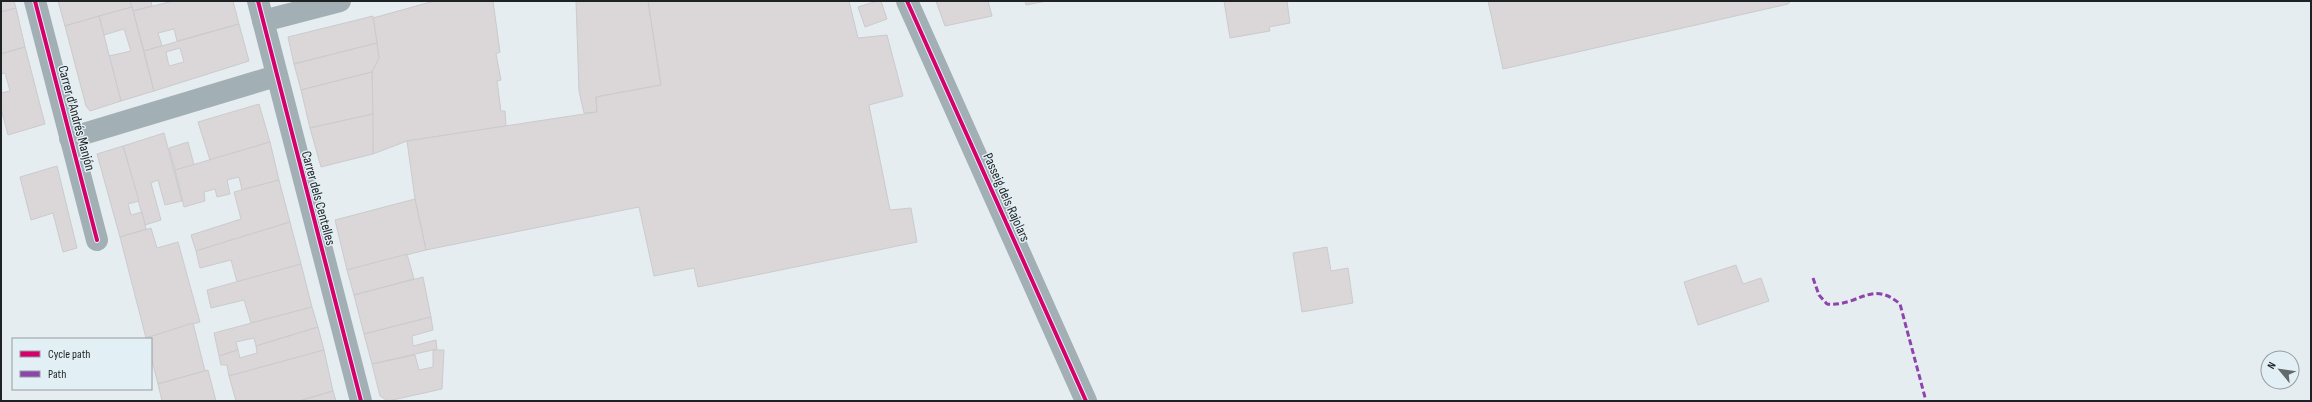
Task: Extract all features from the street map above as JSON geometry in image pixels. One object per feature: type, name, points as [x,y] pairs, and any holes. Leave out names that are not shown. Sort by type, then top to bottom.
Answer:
[{"type":"street","name":"Carrer d'Andrés Manjón","points":[[35,1],[97,240]]},
{"type":"street","points":[[261,11],[340,1]]},
{"type":"street","name":"Passeig dels Rajolars","points":[[907,1],[1086,401]]},
{"type":"street","name":"Carrer dels Centelles","points":[[261,11],[276,76],[361,401]]},
{"type":"street","name":"Carrer d'Andrés Manjón","points":[[70,138],[276,76]]},
{"type":"building","points":[[1,1],[14,1],[16,8],[1,12]]},
{"type":"building","points":[[58,1],[130,1],[132,7],[65,26]]},
{"type":"building","points":[[130,1],[151,1],[152,6],[133,11]]},
{"type":"building","points":[[173,1],[233,1],[239,24],[177,41],[174,29],[158,33],[162,46],[144,51],[133,11]]},
{"type":"building","points":[[434,1],[493,1],[500,52],[496,54],[501,80],[497,81],[501,111],[505,111],[506,126],[407,141],[373,154],[372,69],[379,58],[373,18]]},
{"type":"building","points":[[576,1],[648,1],[661,85],[596,97],[597,112],[584,113],[579,91]]},
{"type":"building","points":[[648,1],[849,1],[858,38],[887,35],[903,96],[869,105],[890,210],[911,208],[917,242],[698,287],[694,268],[654,276],[639,207],[426,250],[415,199],[407,141],[597,112],[596,97],[661,85]]},
{"type":"building","points":[[881,1],[887,19],[865,27],[858,7]]},
{"type":"building","points":[[936,1],[988,1],[992,16],[945,26]]},
{"type":"building","points":[[1025,1],[1047,1],[1026,5]]},
{"type":"building","points":[[1224,1],[1287,1],[1290,23],[1269,27],[1270,31],[1230,38]]},
{"type":"building","points":[[1488,1],[1791,1],[1788,4],[1503,69]]},
{"type":"building","points":[[132,7],[154,91],[121,101],[109,56],[131,51],[124,29],[104,35],[99,16]]},
{"type":"building","points":[[16,8],[25,47],[1,54],[1,12]]},
{"type":"building","points":[[99,16],[121,101],[90,111],[86,106],[65,26]]},
{"type":"building","points":[[373,16],[377,43],[294,64],[288,37]]},
{"type":"building","points":[[239,24],[249,61],[154,91],[144,51]],"holes":[[[180,48],[184,62],[169,66],[166,52]]]},
{"type":"building","points":[[377,43],[379,58],[372,72],[301,90],[294,64]]},
{"type":"building","points":[[25,47],[45,124],[8,135],[1,108],[1,93],[10,91],[5,73],[1,74],[1,54]]},
{"type":"building","points":[[372,72],[373,114],[310,128],[301,90]]},
{"type":"building","points":[[259,104],[270,142],[210,160],[198,122]]},
{"type":"building","points":[[373,114],[373,154],[321,167],[310,128]]},
{"type":"building","points":[[164,133],[182,201],[165,205],[158,180],[151,183],[161,220],[145,225],[123,146]]},
{"type":"building","points":[[188,142],[194,165],[175,170],[169,148]]},
{"type":"building","points":[[270,142],[279,180],[242,190],[239,177],[227,180],[230,194],[217,197],[215,189],[204,192],[205,201],[184,207],[175,170]]},
{"type":"building","points":[[123,146],[139,201],[128,204],[131,215],[142,212],[146,229],[120,237],[97,154]]},
{"type":"building","points":[[57,166],[77,248],[63,252],[53,213],[31,220],[20,177]]},
{"type":"building","points":[[279,180],[290,222],[196,251],[191,235],[241,219],[234,192]]},
{"type":"building","points":[[415,199],[426,250],[347,270],[335,220]]},
{"type":"building","points":[[290,222],[301,264],[237,282],[231,260],[200,268],[196,251]]},
{"type":"building","points":[[151,228],[157,248],[178,242],[200,322],[146,338],[120,237]]},
{"type":"building","points":[[1327,247],[1331,271],[1348,268],[1353,303],[1302,312],[1293,253]]},
{"type":"building","points":[[407,254],[414,279],[354,295],[347,270]]},
{"type":"building","points":[[301,264],[312,307],[251,323],[244,300],[211,308],[207,290]]},
{"type":"building","points":[[1736,265],[1743,284],[1761,278],[1769,301],[1698,325],[1684,282]]},
{"type":"building","points":[[423,277],[431,317],[364,334],[354,295]]},
{"type":"building","points":[[312,307],[318,327],[256,346],[254,338],[236,342],[238,350],[219,356],[214,333]]},
{"type":"building","points":[[431,317],[433,330],[412,336],[413,346],[436,340],[437,349],[372,364],[364,334]]},
{"type":"building","points":[[193,323],[205,371],[158,384],[152,361],[152,338],[146,338]]},
{"type":"building","points":[[318,327],[324,350],[229,376],[227,365],[221,365],[219,356],[238,350],[240,358],[257,353],[256,346]]},
{"type":"building","points":[[324,350],[333,391],[299,401],[236,401],[229,376]]},
{"type":"building","points":[[433,350],[444,350],[442,389],[388,401],[380,396],[372,364],[415,355],[419,370],[433,367]]},
{"type":"building","points":[[208,370],[216,401],[162,401],[158,384]]},
{"type":"building","points":[[333,391],[336,401],[299,401]]},
{"type":"marked path","points":[[1813,278],[1819,295],[1827,304],[1848,302],[1873,294],[1881,294],[1890,297],[1900,304],[1926,401]]},
{"type":"cycle path","points":[[35,1],[97,240]]},
{"type":"cycle path","points":[[258,1],[361,401]]},
{"type":"cycle path","points":[[907,1],[1086,401]]}]
